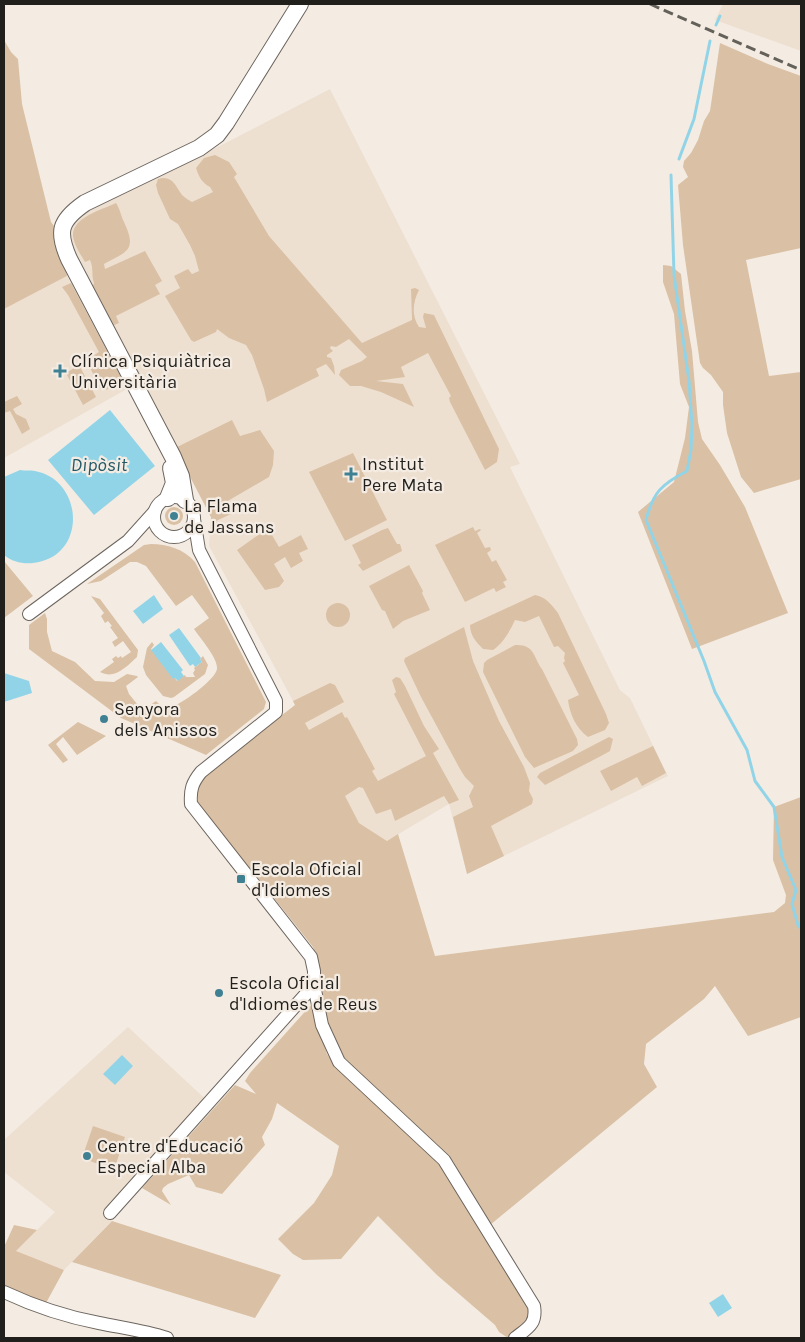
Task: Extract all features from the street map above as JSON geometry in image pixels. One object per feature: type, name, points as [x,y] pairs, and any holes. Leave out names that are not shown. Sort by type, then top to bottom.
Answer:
[{"type":"street","points":[[300,4],[226,124],[217,135],[199,148],[85,203],[72,212],[63,227],[62,244],[181,476],[185,500],[192,509],[199,550],[276,701],[276,712],[201,772],[194,781],[190,791],[191,804],[311,957],[322,1026],[339,1062],[444,1160],[534,1306],[535,1316],[531,1326],[516,1338]]},
{"type":"street","points":[[168,450],[174,483],[168,498]]},
{"type":"street","points":[[29,614],[128,540],[155,511],[159,504],[168,498],[177,497],[185,500]]},
{"type":"street","points":[[155,511],[155,521],[161,532],[169,536],[177,536],[188,530],[194,519]]},
{"type":"street","points":[[128,540],[161,532]]},
{"type":"street","points":[[177,536],[199,550]]},
{"type":"street","points":[[110,1213],[314,985]]},
{"type":"street","points":[[4,1292],[28,1303],[60,1313],[168,1338]]},
{"type":"shaded area","points":[[723,4],[801,4],[801,51],[715,20]]},
{"type":"shaded area","points":[[4,40],[18,59],[22,104],[51,222],[61,235],[67,276],[4,309]]},
{"type":"shaded area","points":[[720,43],[801,76],[801,248],[746,260],[769,376],[801,372],[801,479],[754,493],[741,477],[727,433],[723,392],[700,363],[683,245],[678,185],[688,177],[683,167],[684,161],[698,140],[704,121],[710,111]]},
{"type":"shaded area","name":"Institut Pere Mata","points":[[330,89],[520,464],[510,467],[620,690],[630,698],[668,776],[467,874],[449,804],[387,841],[359,823],[209,546],[211,517],[66,238],[74,217],[208,152]]},
{"type":"shaded area","points":[[215,155],[229,162],[237,174],[234,177],[269,236],[362,343],[412,320],[411,289],[419,290],[414,308],[416,322],[419,327],[426,328],[423,317],[424,313],[434,315],[499,449],[497,462],[485,470],[450,402],[449,398],[451,396],[428,353],[401,367],[405,377],[376,381],[403,384],[414,407],[381,392],[361,386],[350,386],[339,375],[341,370],[367,357],[349,339],[336,347],[331,346],[330,348],[333,351],[327,355],[327,357],[331,358],[335,375],[326,364],[316,369],[319,376],[267,402],[252,355],[246,345],[229,338],[217,329],[216,332],[194,342],[191,340],[165,296],[180,288],[174,276],[188,269],[192,274],[199,271],[190,245],[178,224],[170,219],[156,185],[158,179],[167,178],[175,184],[182,195],[192,202],[213,192],[201,179],[196,168],[204,158]]},
{"type":"shaded area","points":[[116,203],[128,231],[130,244],[128,249],[119,256],[104,264],[105,269],[145,251],[162,281],[155,285],[160,294],[116,316],[119,323],[112,326],[92,288],[94,283],[90,260],[85,262],[73,236],[74,229],[82,219]]},
{"type":"shaded area","points":[[663,265],[671,266],[681,274],[692,351],[698,422],[702,439],[745,507],[788,613],[692,649],[638,512],[674,482],[685,438],[689,407],[680,384],[674,314],[663,282]]},
{"type":"shaded area","name":"Clínica Psiquiàtrica Universitària","points":[[67,276],[127,389],[4,458],[4,309]]},
{"type":"shaded area","points":[[71,283],[123,381],[106,390],[101,389],[86,360],[99,352],[62,287]]},
{"type":"shaded area","points":[[79,365],[96,397],[83,405],[66,373]]},
{"type":"shaded area","points":[[17,396],[22,404],[13,409],[16,414],[26,419],[30,429],[22,434],[10,411],[4,413],[4,402]]},
{"type":"shaded area","points":[[232,420],[240,436],[260,430],[274,451],[273,465],[269,477],[226,502],[231,514],[216,521],[221,529],[210,535],[211,517],[175,448]]},
{"type":"shaded area","points":[[353,453],[387,520],[345,541],[309,472]]},
{"type":"shaded area","points":[[170,507],[178,507],[183,512],[181,523],[170,525],[165,520],[165,512]]},
{"type":"shaded area","points":[[473,527],[475,531],[481,530],[477,533],[485,548],[490,547],[491,550],[487,553],[492,562],[496,560],[507,580],[503,582],[506,587],[496,592],[494,588],[465,602],[435,545]]},
{"type":"shaded area","points":[[268,528],[279,547],[301,535],[308,549],[299,553],[303,561],[291,568],[285,557],[274,564],[284,581],[279,587],[265,590],[237,550]]},
{"type":"shaded area","points":[[388,528],[397,544],[400,544],[402,551],[363,571],[358,565],[361,563],[352,545]]},
{"type":"shaded area","points":[[151,544],[175,548],[191,557],[195,562],[266,702],[264,709],[206,755],[121,718],[29,649],[29,625],[45,613],[52,651],[75,662],[95,681],[114,682],[127,674],[137,676],[126,686],[129,694],[142,710],[156,701],[166,707],[175,705],[189,697],[211,679],[217,669],[217,664],[194,629],[209,618],[192,595],[176,606],[146,566],[137,562],[130,562],[101,581],[87,584],[144,545]]},
{"type":"shaded area","points":[[4,561],[33,596],[4,618]]},
{"type":"shaded area","points":[[409,565],[423,591],[422,593],[430,610],[403,621],[393,629],[385,611],[382,610],[369,586]]},
{"type":"shaded area","points":[[535,595],[545,599],[558,613],[606,714],[609,723],[605,730],[588,737],[574,721],[568,700],[579,695],[563,663],[565,661],[565,653],[558,646],[554,647],[539,616],[525,622],[515,620],[506,636],[493,650],[483,649],[472,635],[470,625]]},
{"type":"shaded area","points":[[91,596],[100,599],[138,650],[137,657],[116,673],[105,674],[100,672],[114,662],[112,659],[116,656],[118,658],[121,656],[122,658],[131,652],[123,641],[115,647],[112,642],[118,638],[108,621],[105,623],[101,616],[104,613]]},
{"type":"shaded area","points":[[338,603],[347,606],[350,615],[347,624],[338,627],[329,624],[326,615],[329,606]]},
{"type":"shaded area","points":[[464,627],[473,661],[499,721],[524,767],[530,783],[529,791],[533,799],[532,804],[491,826],[504,856],[467,874],[453,817],[473,807],[469,796],[474,786],[460,769],[404,661],[405,658]]},
{"type":"shaded area","points":[[152,642],[154,645],[151,649],[177,681],[185,675],[186,677],[195,677],[193,673],[194,668],[202,662],[200,659],[203,656],[208,665],[205,674],[174,697],[163,696],[146,675],[143,667],[147,648]]},
{"type":"shaded area","points":[[515,645],[522,645],[533,652],[577,739],[578,745],[573,751],[534,768],[525,757],[483,672],[484,663],[487,660]]},
{"type":"shaded area","points":[[396,677],[400,678],[405,686],[424,726],[439,749],[433,753],[459,800],[449,804],[444,796],[395,821],[391,809],[376,814],[363,788],[359,787],[345,796],[359,823],[387,841],[398,834],[435,956],[774,912],[785,903],[786,895],[773,860],[774,807],[801,797],[801,1017],[748,1036],[715,986],[704,999],[646,1044],[644,1064],[657,1087],[490,1225],[470,1197],[342,1056],[328,1027],[319,981],[320,968],[313,947],[198,803],[197,789],[201,780],[295,705],[293,701],[330,683],[335,685],[344,702],[305,723],[309,730],[342,712],[345,718],[347,717],[375,769],[372,771],[378,781],[426,756],[394,694],[396,692],[392,680]]},
{"type":"shaded area","points":[[78,722],[106,736],[77,755],[63,737],[56,744],[68,760],[63,763],[48,745]]},
{"type":"shaded area","points":[[609,737],[613,739],[610,751],[601,756],[545,785],[537,777],[540,773]]},
{"type":"shaded area","points":[[653,746],[666,773],[642,786],[637,777],[611,791],[600,771]]},
{"type":"shaded area","points":[[311,1005],[327,1054],[335,1067],[443,1164],[528,1304],[529,1321],[511,1337],[508,1338],[499,1332],[495,1325],[437,1275],[378,1216],[341,1259],[303,1260],[293,1254],[278,1239],[314,1203],[332,1175],[339,1146],[277,1103],[272,1119],[262,1137],[265,1145],[222,1194],[196,1187],[189,1175],[163,1188],[162,1191],[171,1205],[142,1188],[235,1085],[256,1094],[245,1081]]},
{"type":"shaded area","name":"Centre d'Educació Especial Alba","points":[[128,1027],[214,1107],[123,1209],[64,1270],[15,1252],[55,1212],[4,1172],[4,1140]]},
{"type":"shaded area","points":[[93,1126],[125,1137],[114,1170],[82,1158]]},
{"type":"shaded area","points":[[112,1221],[281,1275],[255,1318],[72,1262]]},
{"type":"shaded area","points":[[14,1225],[37,1230],[16,1251],[64,1270],[46,1303],[4,1285],[4,1247]]},
{"type":"water","name":"Dipòsit","points":[[110,410],[155,466],[94,515],[48,460]]},
{"type":"water","name":"Dipòsit","points":[[20,470],[35,471],[51,477],[63,488],[70,502],[73,518],[71,534],[63,547],[51,558],[33,563],[18,562],[4,555],[4,477]]},
{"type":"water","points":[[154,595],[163,609],[143,624],[133,611]]},
{"type":"water","points":[[179,628],[201,658],[202,662],[195,667],[193,664],[190,666],[169,635]]},
{"type":"water","points":[[161,642],[183,670],[181,672],[184,676],[178,681],[175,678],[173,679],[151,650]]},
{"type":"water","points":[[4,673],[29,681],[32,693],[4,702]]},
{"type":"water","points":[[122,1055],[133,1066],[115,1085],[103,1074]]},
{"type":"water","points":[[723,1294],[732,1308],[718,1317],[709,1303]]},
{"type":"waterway","points":[[716,25],[720,16]]},
{"type":"waterway","points":[[679,159],[694,119],[710,41]]},
{"type":"waterway","points":[[671,175],[674,275],[689,381],[692,424],[691,450],[687,471],[671,480],[660,490],[652,502],[646,520],[715,692],[747,750],[755,781],[774,807],[782,857],[796,890],[792,904],[801,929]]},
{"type":"railway","points":[[650,4],[801,70]]},
{"type":"place","name":"Clínica Psiquiàtrica Universitària","points":[[60,371]]},
{"type":"place","name":"Institut Pere Mata","points":[[351,474]]},
{"type":"place","name":"La Flama de Jassans","points":[[174,516]]},
{"type":"place","name":"Senyora dels Anissos","points":[[104,719]]},
{"type":"place","name":"Escola Oficial d'Idiomes","points":[[241,879]]},
{"type":"place","name":"Escola Oficial d'Idiomes de Reus","points":[[219,993]]},
{"type":"place","name":"Centre d'Educació Especial Alba","points":[[87,1156]]}]
